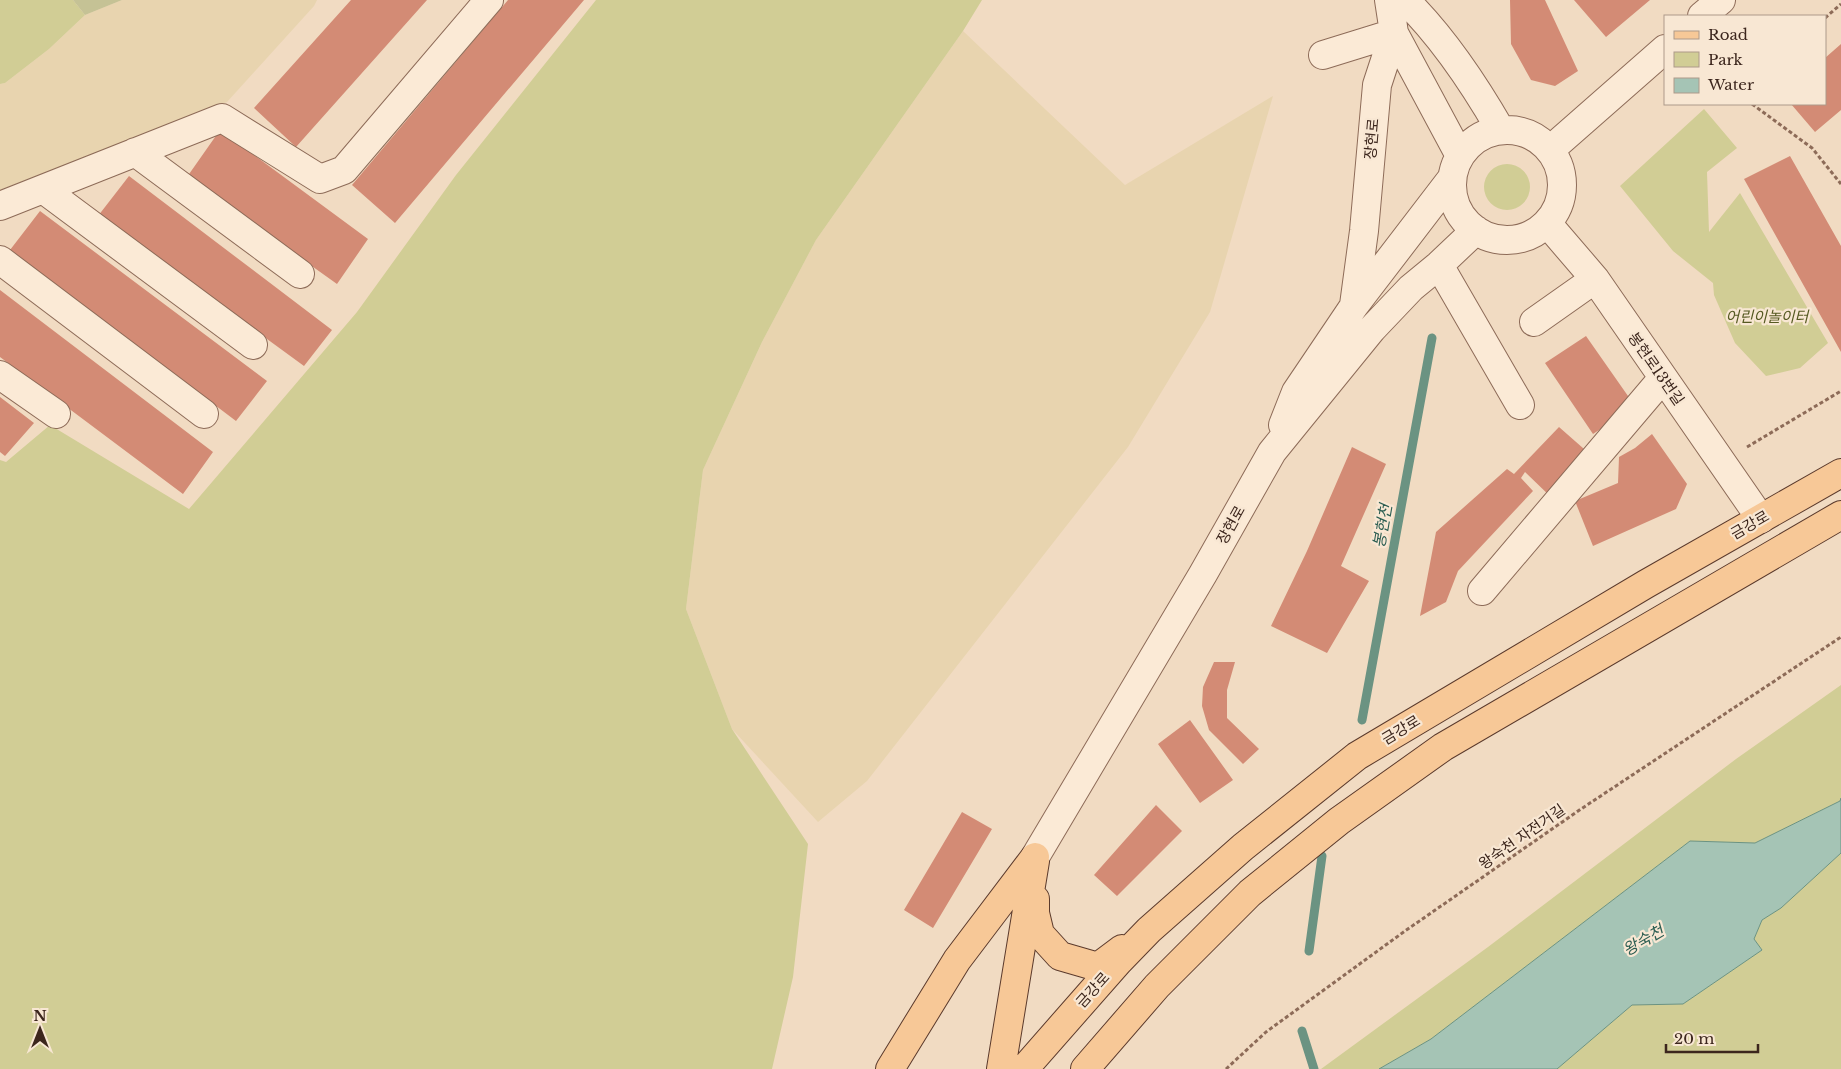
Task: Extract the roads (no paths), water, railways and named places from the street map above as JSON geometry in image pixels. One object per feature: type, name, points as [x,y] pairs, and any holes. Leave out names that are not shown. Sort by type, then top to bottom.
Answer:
[{"type":"main road","name":"금강로","points":[[1024,1069],[1118,962],[1149,930],[1243,847],[1357,756],[1646,584],[1841,473]]},
{"type":"main road","points":[[1085,1069],[1157,986],[1250,893],[1339,821],[1443,747],[1841,515]]},
{"type":"main road","points":[[1035,857],[1035,914],[1040,934],[1060,956],[1098,967],[1149,930]]},
{"type":"main road","points":[[890,1069],[957,960],[1035,857]]},
{"type":"main road","points":[[1001,1069],[1035,857]]},
{"type":"street","points":[[0,206],[222,118],[320,179],[344,170],[489,0]]},
{"type":"street","points":[[1272,452],[1296,392],[1354,306],[1456,167],[1467,146],[1482,135],[1500,129],[1519,130],[1537,137],[1550,150],[1560,166],[1563,184],[1560,203],[1551,220],[1538,231],[1521,238],[1503,240],[1486,236],[1470,227],[1459,213],[1452,196],[1456,167],[1394,33],[1389,0]]},
{"type":"street","points":[[1405,0],[1423,18],[1475,88],[1500,129]]},
{"type":"street","points":[[1703,15],[1721,0]]},
{"type":"street","points":[[1323,55],[1394,33]]},
{"type":"street","name":"장현로","points":[[1354,306],[1364,231],[1377,85],[1394,33]]},
{"type":"street","points":[[1550,150],[1664,50]]},
{"type":"street","points":[[135,152],[300,274]]},
{"type":"street","points":[[43,189],[253,346]]},
{"type":"street","name":"봉현로13번길","points":[[1547,223],[1595,279],[1662,379],[1722,461],[1761,519]]},
{"type":"street","name":"장현로","points":[[1035,857],[1203,574],[1272,452],[1372,329],[1411,288],[1476,230]]},
{"type":"street","points":[[0,260],[204,414]]},
{"type":"street","points":[[1439,265],[1520,405]]},
{"type":"street","points":[[1534,322],[1595,279]]},
{"type":"street","points":[[0,375],[56,414]]},
{"type":"street","points":[[1482,591],[1662,379]]},
{"type":"water","name":"왕숙천","points":[[1841,798],[1841,853],[1781,908],[1762,920],[1754,939],[1762,950],[1683,1004],[1632,1005],[1557,1069],[1379,1069],[1431,1039],[1690,841],[1755,843],[1840,801]]},
{"type":"waterway","name":"봉현천","points":[[1362,720],[1432,338]]},
{"type":"waterway","name":"봉현천","points":[[1309,951],[1322,856]]},
{"type":"waterway","name":"봉현천","points":[[1302,1031],[1314,1069]]},
{"type":"park label","name":"어린이놀이터","points":[[1767,317]]}]
